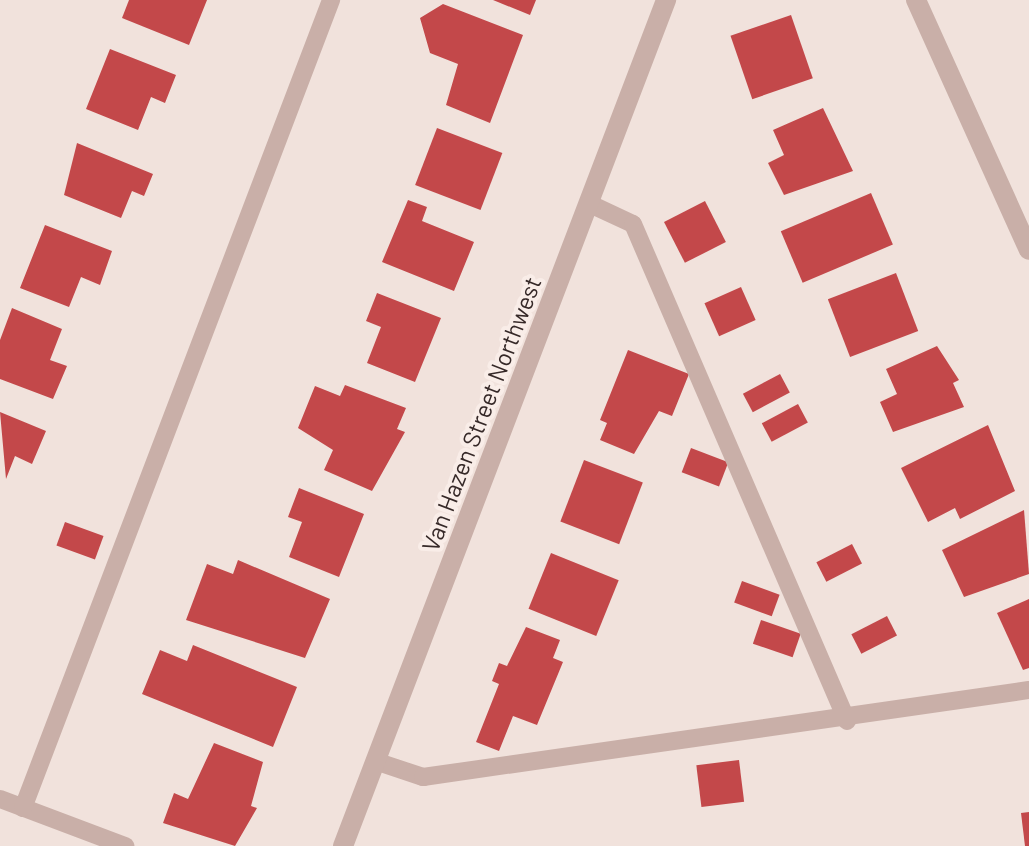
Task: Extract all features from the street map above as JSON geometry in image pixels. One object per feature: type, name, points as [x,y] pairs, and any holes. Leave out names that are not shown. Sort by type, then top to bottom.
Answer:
[{"type":"street","name":"Van Hazen Street Northwest","points":[[343,846],[666,0]]},
{"type":"street","points":[[916,0],[1029,250]]},
{"type":"lane","points":[[23,808],[331,0]]},
{"type":"lane","points":[[590,204],[633,224],[847,721]]},
{"type":"lane","points":[[375,761],[423,777],[847,721],[1029,690]]},
{"type":"lane","points":[[0,799],[125,846]]},
{"type":"building","points":[[129,0],[207,0],[189,45],[122,18]]},
{"type":"building","points":[[493,0],[536,0],[530,15]]},
{"type":"building","points":[[443,4],[523,35],[490,123],[446,105],[458,64],[430,53],[420,18]]},
{"type":"building","points":[[791,15],[813,78],[752,99],[730,36]]},
{"type":"building","points":[[110,49],[176,75],[165,103],[151,97],[138,130],[86,109]]},
{"type":"building","points":[[823,108],[853,171],[784,195],[768,163],[784,155],[773,130]]},
{"type":"building","points":[[437,128],[502,153],[480,210],[415,185]]},
{"type":"building","points":[[77,143],[153,174],[144,196],[132,191],[121,218],[64,195]]},
{"type":"building","points":[[871,193],[893,245],[803,283],[781,231]]},
{"type":"building","points":[[408,200],[427,207],[422,221],[474,242],[454,291],[382,262]]},
{"type":"building","points":[[705,201],[726,242],[685,263],[664,222]]},
{"type":"building","points":[[45,225],[112,251],[100,285],[81,277],[69,307],[20,288]]},
{"type":"building","points":[[896,273],[918,331],[850,357],[828,299]]},
{"type":"building","points":[[741,287],[756,320],[719,336],[704,303]]},
{"type":"building","points":[[377,293],[441,318],[415,382],[367,363],[381,327],[366,321]]},
{"type":"building","points":[[12,308],[62,329],[50,360],[67,366],[53,399],[0,379],[0,340]]},
{"type":"building","points":[[937,346],[959,380],[953,383],[964,407],[893,432],[880,402],[897,394],[886,369]]},
{"type":"building","points":[[628,350],[689,374],[672,416],[659,411],[634,454],[600,440],[607,423],[600,420]]},
{"type":"building","points":[[780,374],[790,393],[753,412],[743,394]]},
{"type":"building","points":[[345,385],[406,408],[397,429],[405,432],[372,491],[324,470],[333,450],[298,428],[315,386],[340,396]]},
{"type":"building","points":[[798,404],[808,423],[772,442],[762,423]]},
{"type":"building","points":[[0,412],[46,431],[32,464],[15,456],[6,479]]},
{"type":"building","points":[[988,425],[1015,491],[960,519],[955,508],[928,522],[901,468]]},
{"type":"building","points":[[691,448],[728,462],[719,487],[682,472]]},
{"type":"building","points":[[584,460],[643,483],[619,544],[560,522]]},
{"type":"building","points":[[299,488],[364,514],[339,577],[289,557],[302,522],[288,517]]},
{"type":"building","points":[[1024,510],[1029,574],[964,597],[942,550]]},
{"type":"building","points":[[65,522],[104,536],[95,560],[56,545]]},
{"type":"building","points":[[852,544],[862,564],[826,582],[816,562]]},
{"type":"building","points":[[551,553],[619,580],[596,636],[529,609]]},
{"type":"building","points":[[238,560],[330,599],[305,658],[186,620],[207,564],[233,574]]},
{"type":"building","points":[[742,581],[780,595],[772,616],[734,603]]},
{"type":"building","points":[[1029,599],[1029,668],[1023,670],[997,613]]},
{"type":"building","points":[[887,616],[897,636],[861,654],[851,634]]},
{"type":"building","points":[[761,620],[801,634],[793,657],[753,644]]},
{"type":"building","points":[[526,627],[560,640],[553,658],[563,662],[537,725],[513,716],[499,751],[476,742],[499,684],[492,681],[499,663],[507,666]]},
{"type":"building","points":[[193,645],[297,687],[273,747],[142,694],[160,650],[187,661]]},
{"type":"building","points":[[214,743],[263,762],[251,806],[257,808],[235,846],[163,823],[174,793],[188,799]]},
{"type":"building","points":[[739,760],[744,802],[701,807],[696,765]]},
{"type":"building","points":[[1029,812],[1029,846],[1025,846],[1021,813]]}]
